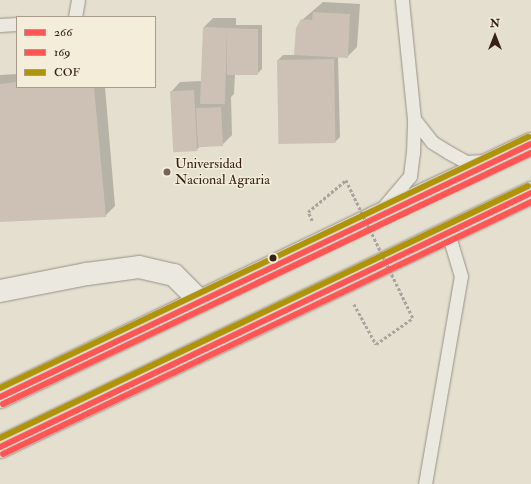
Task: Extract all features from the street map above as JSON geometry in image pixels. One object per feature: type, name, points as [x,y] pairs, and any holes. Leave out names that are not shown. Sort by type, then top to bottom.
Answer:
[{"type":"highway","points":[[0,397],[531,144]]},
{"type":"highway","points":[[0,447],[531,193]]},
{"type":"street","points":[[0,291],[87,274],[139,267],[174,275],[200,301]]},
{"type":"lane","points":[[75,16],[78,0]]},
{"type":"lane","points":[[375,217],[410,176],[413,153],[414,119],[402,0]]},
{"type":"lane","points":[[0,25],[16,24]]},
{"type":"lane","points":[[414,119],[432,142],[466,162],[506,156]]},
{"type":"lane","points":[[425,484],[461,276],[448,232]]},
{"type":"path","points":[[308,212],[346,180],[413,318],[376,344],[342,284]]},
{"type":"building","points":[[313,12],[350,14],[348,58],[294,55],[296,28],[301,19],[312,20]]},
{"type":"building","points":[[203,27],[258,29],[258,75],[227,75],[227,31],[225,104],[200,104]]},
{"type":"building","points":[[334,59],[335,143],[278,144],[277,60]]},
{"type":"building","points":[[16,82],[16,88],[94,88],[106,217],[0,222],[0,84]]},
{"type":"building","points":[[194,90],[197,151],[173,152],[170,91]]},
{"type":"building","points":[[221,107],[223,146],[198,147],[196,108]]},
{"type":"transit line","name":"COF","points":[[0,388],[528,137]]},
{"type":"transit line","name":"266","points":[[0,397],[531,144]]},
{"type":"transit line","name":"169","points":[[3,404],[531,153]]},
{"type":"transit line","name":"COF","points":[[0,438],[528,186]]},
{"type":"transit line","name":"266","points":[[0,447],[531,193]]},
{"type":"transit line","name":"169","points":[[3,454],[531,202]]},
{"type":"place","name":"Universidad Nacional Agraria","points":[[167,172]]}]
